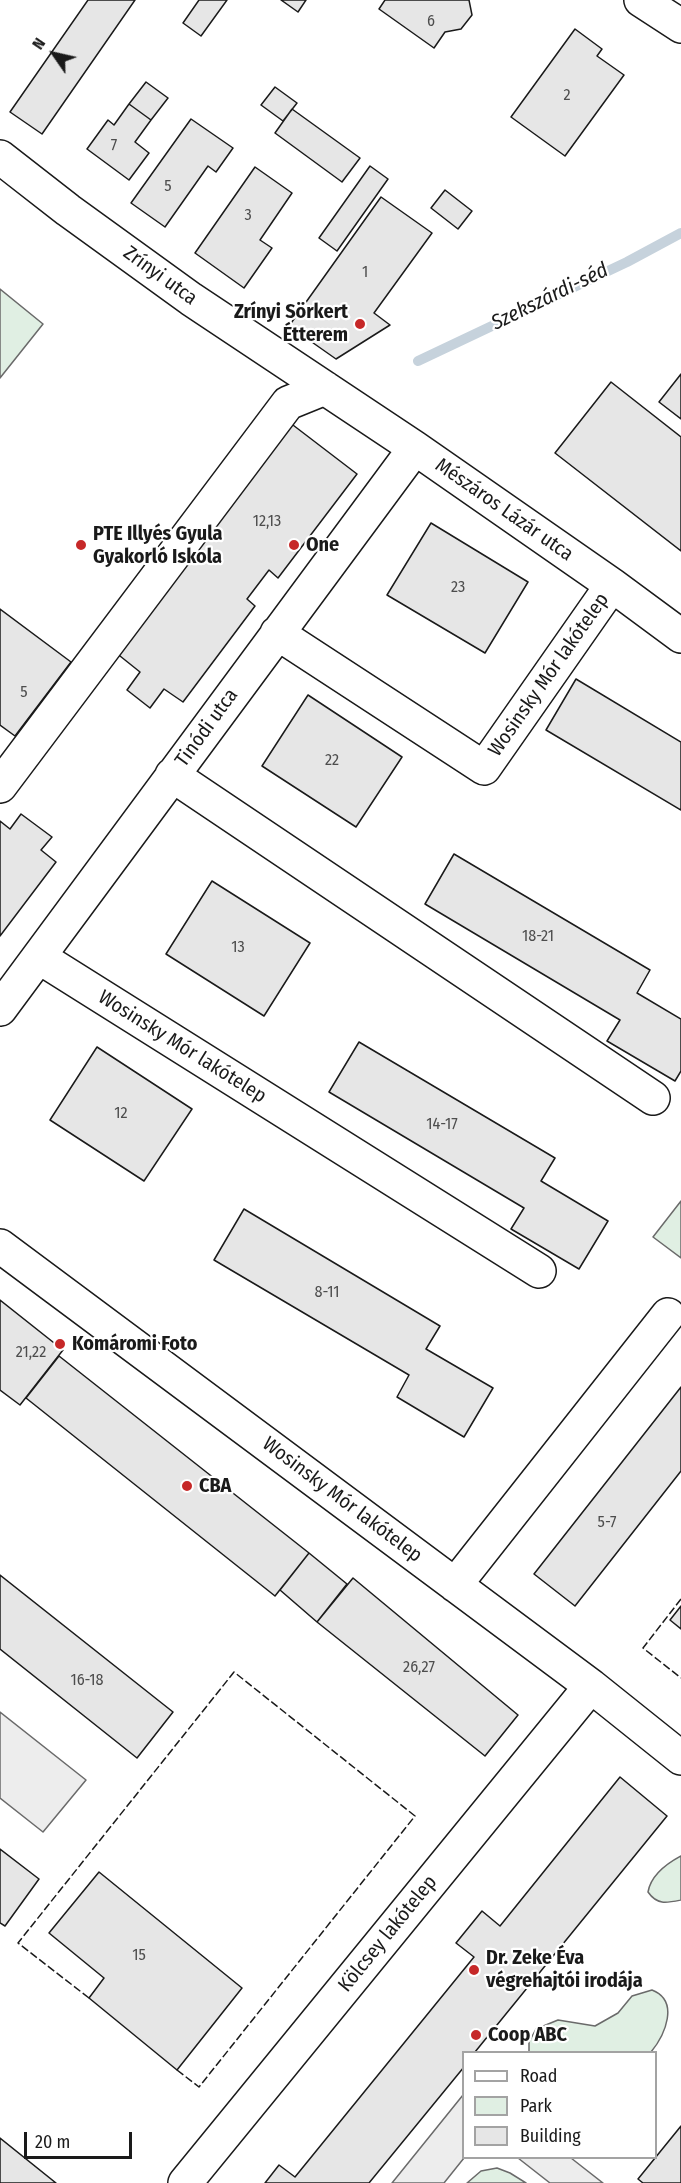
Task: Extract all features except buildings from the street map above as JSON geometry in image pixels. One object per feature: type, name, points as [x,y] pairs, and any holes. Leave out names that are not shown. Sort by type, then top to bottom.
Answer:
[{"type":"street","points":[[641,0],[681,26]]},
{"type":"street","name":"Zrínyi utca","points":[[0,157],[68,210],[191,299],[325,388]]},
{"type":"street","points":[[0,786],[288,403],[325,388]]},
{"type":"street","name":"Mészáros Lázár utca","points":[[325,388],[612,585],[681,636]]},
{"type":"street","name":"Tinódi utca","points":[[0,1009],[415,448]]},
{"type":"street","name":"Wosinsky Mór lakótelep","points":[[277,633],[484,768],[612,585]]},
{"type":"street","points":[[172,775],[653,1098]]},
{"type":"street","name":"Wosinsky Mór lakótelep","points":[[39,957],[539,1271]]},
{"type":"street","name":"Wosinsky Mór lakótelep","points":[[0,1246],[591,1686],[681,1758]]},
{"type":"street","points":[[455,1585],[668,1315]]},
{"type":"street","name":"Kölcsey lakótelep","points":[[185,2183],[591,1686]]},
{"type":"green space","points":[[0,289],[43,324],[0,378]]},
{"type":"green space","points":[[681,1201],[681,1258],[653,1237]]},
{"type":"green space","points":[[681,1856],[681,1900],[658,1901],[648,1892],[652,1880],[665,1866]]},
{"type":"green space","points":[[652,1990],[661,1995],[666,2002],[668,2010],[665,2028],[652,2051],[529,2051],[529,2042],[536,2029],[558,2020],[595,2026],[618,2013],[632,1996]]},
{"type":"green space","points":[[497,2168],[526,2183],[467,2183],[481,2171]]},
{"type":"shaded area","points":[[0,1712],[86,1780],[43,1832],[0,1798]]},
{"type":"shaded area","points":[[462,2096],[463,2159],[444,2183],[392,2183]]},
{"type":"shaded area","points":[[519,2159],[572,2159],[603,2183],[550,2183]]},
{"type":"waterway","name":"Szekszárdi-séd","points":[[418,361],[627,262],[681,233]]},
{"type":"fence","points":[[681,1599],[643,1648],[681,1678]]},
{"type":"fence","points":[[89,1998],[18,1943],[234,1672],[415,1816],[199,2087],[177,2070]]},
{"type":"place","name":"Zrínyi Sörkert Étterem","points":[[360,324]]},
{"type":"place","name":"PTE Illyés Gyula Gyakorló Iskola","points":[[81,545]]},
{"type":"place","name":"One","points":[[294,545]]},
{"type":"place","name":"Komáromi Foto","points":[[60,1344]]},
{"type":"place","name":"CBA","points":[[187,1486]]},
{"type":"place","name":"Dr. Zeke Éva végrehajtói irodája","points":[[474,1970]]},
{"type":"place","name":"Coop ABC","points":[[476,2035]]}]
